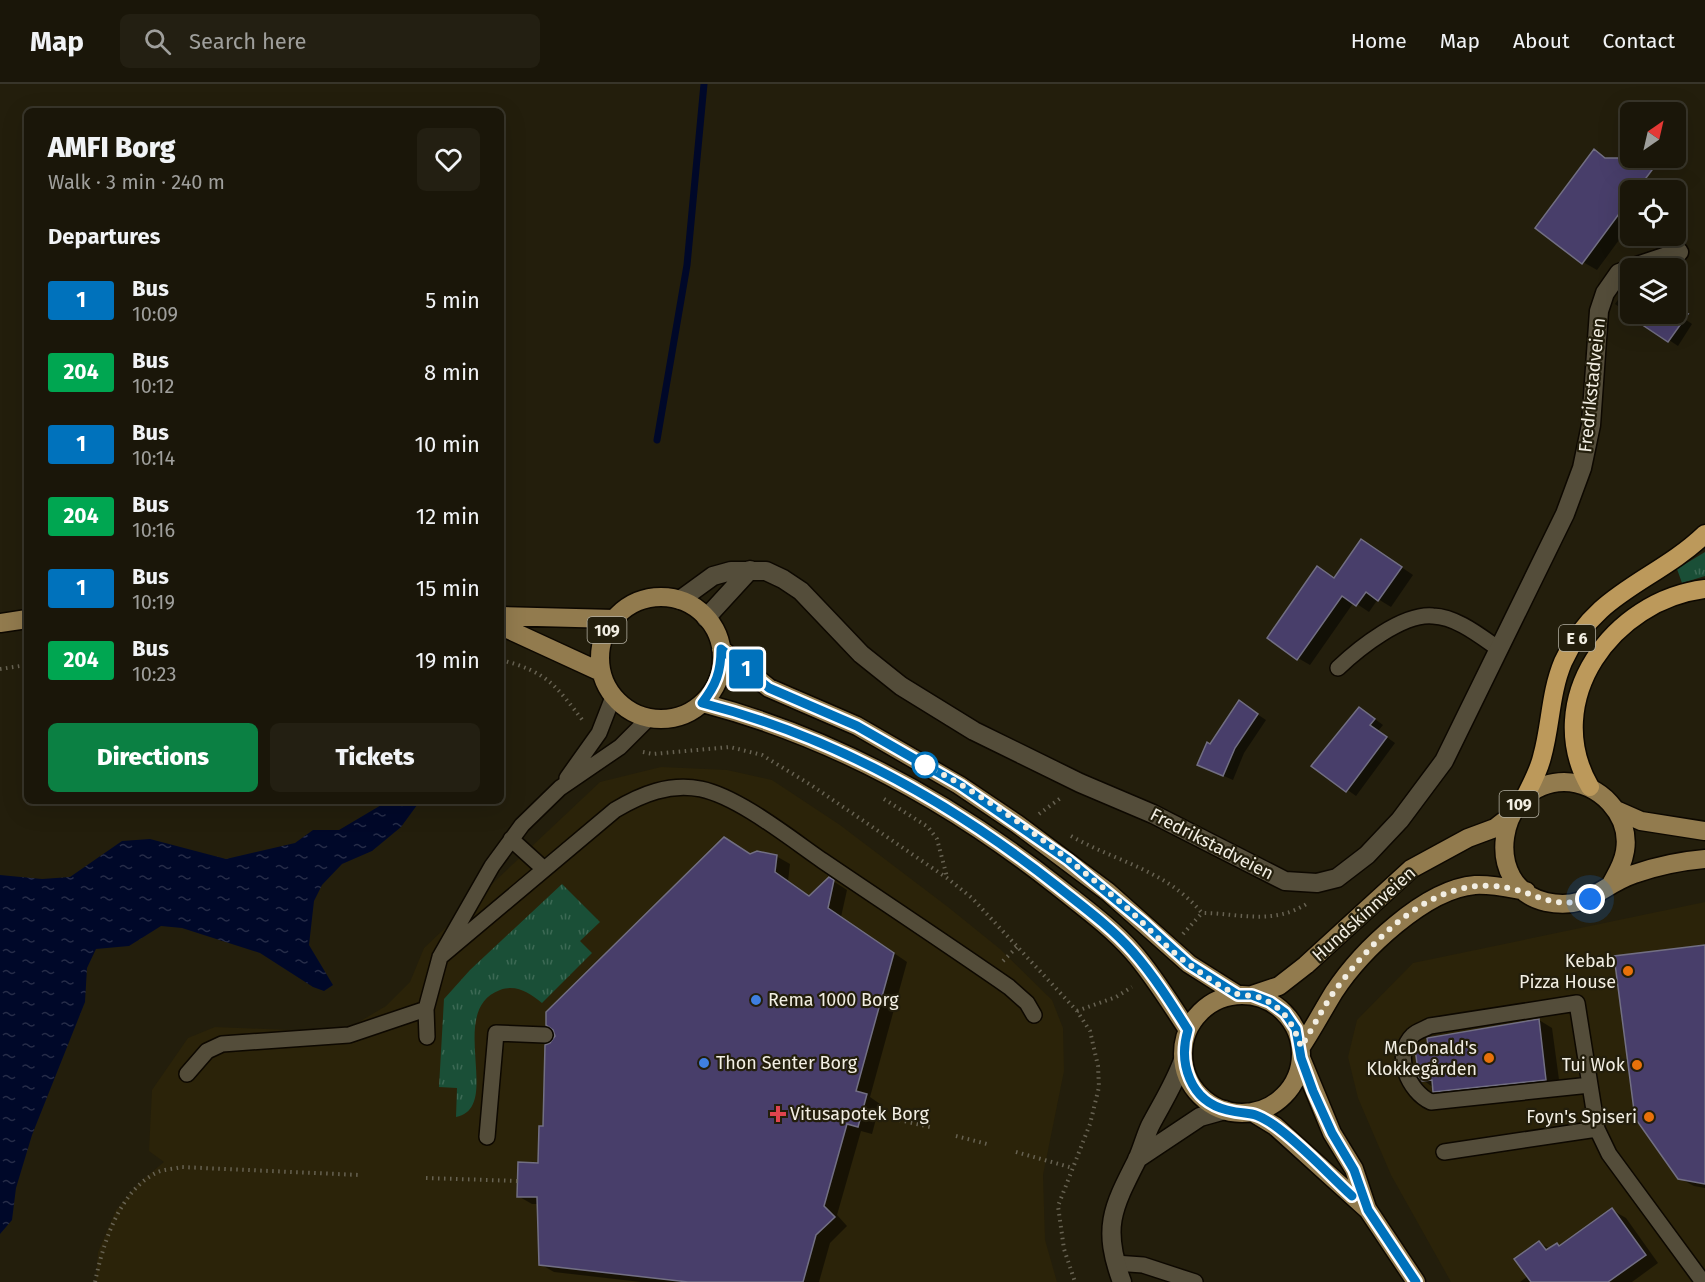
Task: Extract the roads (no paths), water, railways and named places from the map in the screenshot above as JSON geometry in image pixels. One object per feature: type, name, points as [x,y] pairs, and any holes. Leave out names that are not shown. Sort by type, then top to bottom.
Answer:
[{"type":"highway","name":"E 6","points":[[1526,795],[1542,757],[1557,680],[1581,631],[1609,601],[1705,534]]},
{"type":"highway","name":"E 6","points":[[1590,787],[1581,773],[1573,724],[1575,700],[1592,661],[1602,646],[1636,615],[1658,602],[1705,589]]},
{"type":"main road","name":"109","points":[[680,600],[662,597],[644,599],[627,607],[614,619],[602,644],[601,672],[613,697],[629,711],[648,718],[668,719],[687,714],[702,703],[715,687],[721,669],[721,649]]},
{"type":"main road","points":[[680,600],[694,607],[706,618],[716,632],[721,649],[769,688],[857,726],[960,785],[1100,885],[1189,964],[1245,995],[1270,1002],[1285,1013],[1296,1029],[1301,1053],[1332,1133],[1354,1170],[1368,1210]]},
{"type":"main road","name":"109","points":[[504,616],[614,619]]},
{"type":"main road","points":[[0,623],[24,619]]},
{"type":"main road","name":"109","points":[[504,627],[601,672]]},
{"type":"main road","points":[[702,703],[755,717],[847,753],[987,836],[1067,894],[1132,951],[1188,1030],[1184,1060],[1188,1077],[1197,1091],[1210,1102],[1225,1110],[1252,1112],[1268,1106],[1282,1097],[1292,1085],[1301,1053]]},
{"type":"main road","name":"109","points":[[1526,891],[1513,877],[1505,858],[1503,838],[1509,817],[1526,795],[1556,782],[1569,782],[1590,787]]},
{"type":"main road","points":[[1590,787],[1601,794],[1616,810],[1624,828],[1626,849],[1622,866],[1611,884]]},
{"type":"main road","points":[[1616,810],[1641,821],[1705,831]]},
{"type":"main road","name":"Hundskinnveien","points":[[1245,995],[1279,986],[1306,965],[1411,869],[1468,838],[1496,828],[1509,817]]},
{"type":"main road","points":[[1526,891],[1544,901],[1570,904],[1590,899],[1611,884],[1667,864],[1705,859]]},
{"type":"main road","name":"Hundskinnveien","points":[[1301,1053],[1335,990],[1359,962],[1407,914],[1434,897],[1473,885],[1526,891]]},
{"type":"main road","name":"109","points":[[1188,1030],[1196,1017],[1208,1005],[1222,998],[1245,995]]},
{"type":"main road","points":[[1252,1112],[1275,1126],[1368,1210],[1416,1282]]},
{"type":"street","name":"Fredrikstadveien","points":[[1663,258],[1680,252]]},
{"type":"street","name":"Fredrikstadveien","points":[[680,600],[713,576],[750,570],[766,571],[801,591],[869,660],[901,686],[974,731],[1153,814],[1285,881],[1317,883],[1337,878],[1367,855],[1400,820],[1444,761],[1565,514],[1582,468],[1591,425],[1599,311],[1605,293],[1620,273]]},
{"type":"street","points":[[706,618],[750,570]]},
{"type":"street","points":[[1122,1282],[1115,1263],[1111,1221],[1120,1190],[1137,1159],[1150,1126],[1171,1093],[1184,1060]]},
{"type":"street","points":[[1137,1159],[1200,1118],[1225,1110]]},
{"type":"lane","points":[[1338,668],[1356,651],[1416,617],[1435,615],[1470,628],[1499,649]]},
{"type":"lane","points":[[427,1037],[426,1009],[440,957],[474,894],[511,839],[560,788],[599,733],[613,697]]},
{"type":"lane","points":[[560,788],[620,747],[648,718]]},
{"type":"lane","points":[[440,957],[615,810],[640,795],[672,787],[702,789],[731,801],[784,834],[1009,987],[1027,1003],[1034,1015]]},
{"type":"lane","points":[[511,839],[544,869]]},
{"type":"lane","points":[[1590,1085],[1431,1102],[1420,1097],[1408,1083],[1404,1054],[1414,1034],[1430,1026],[1577,1003],[1597,1129],[1609,1154],[1703,1282]]},
{"type":"lane","points":[[187,1074],[207,1051],[222,1044],[350,1035],[426,1009]]},
{"type":"lane","points":[[487,1137],[496,1033],[545,1035]]},
{"type":"lane","points":[[1444,1152],[1597,1129]]},
{"type":"lane","points":[[1115,1263],[1143,1265],[1195,1282]]},
{"type":"water","points":[[383,804],[418,804],[401,827],[372,851],[342,864],[322,885],[314,901],[309,945],[333,985],[324,991],[313,987],[260,953],[182,928],[161,926],[129,946],[96,949],[87,968],[85,1002],[32,1135],[16,1188],[12,1220],[0,1234],[0,875],[42,879],[70,877],[122,841],[150,839],[226,859],[295,843],[313,830],[339,830]]},
{"type":"waterway","points":[[657,440],[687,265],[704,84]]},
{"type":"place","name":"Kebab Pizza House","points":[[1628,971]]},
{"type":"place","name":"Rema 1000 Borg","points":[[756,1000]]},
{"type":"place","name":"McDonald's Klokkegården","points":[[1489,1058]]},
{"type":"place","name":"Thon Senter Borg","points":[[704,1063]]},
{"type":"place","name":"Tui Wok","points":[[1637,1065]]},
{"type":"place","name":"Vitusapotek Borg","points":[[778,1114]]},
{"type":"place","name":"Foyn's Spiseri","points":[[1649,1117]]}]
